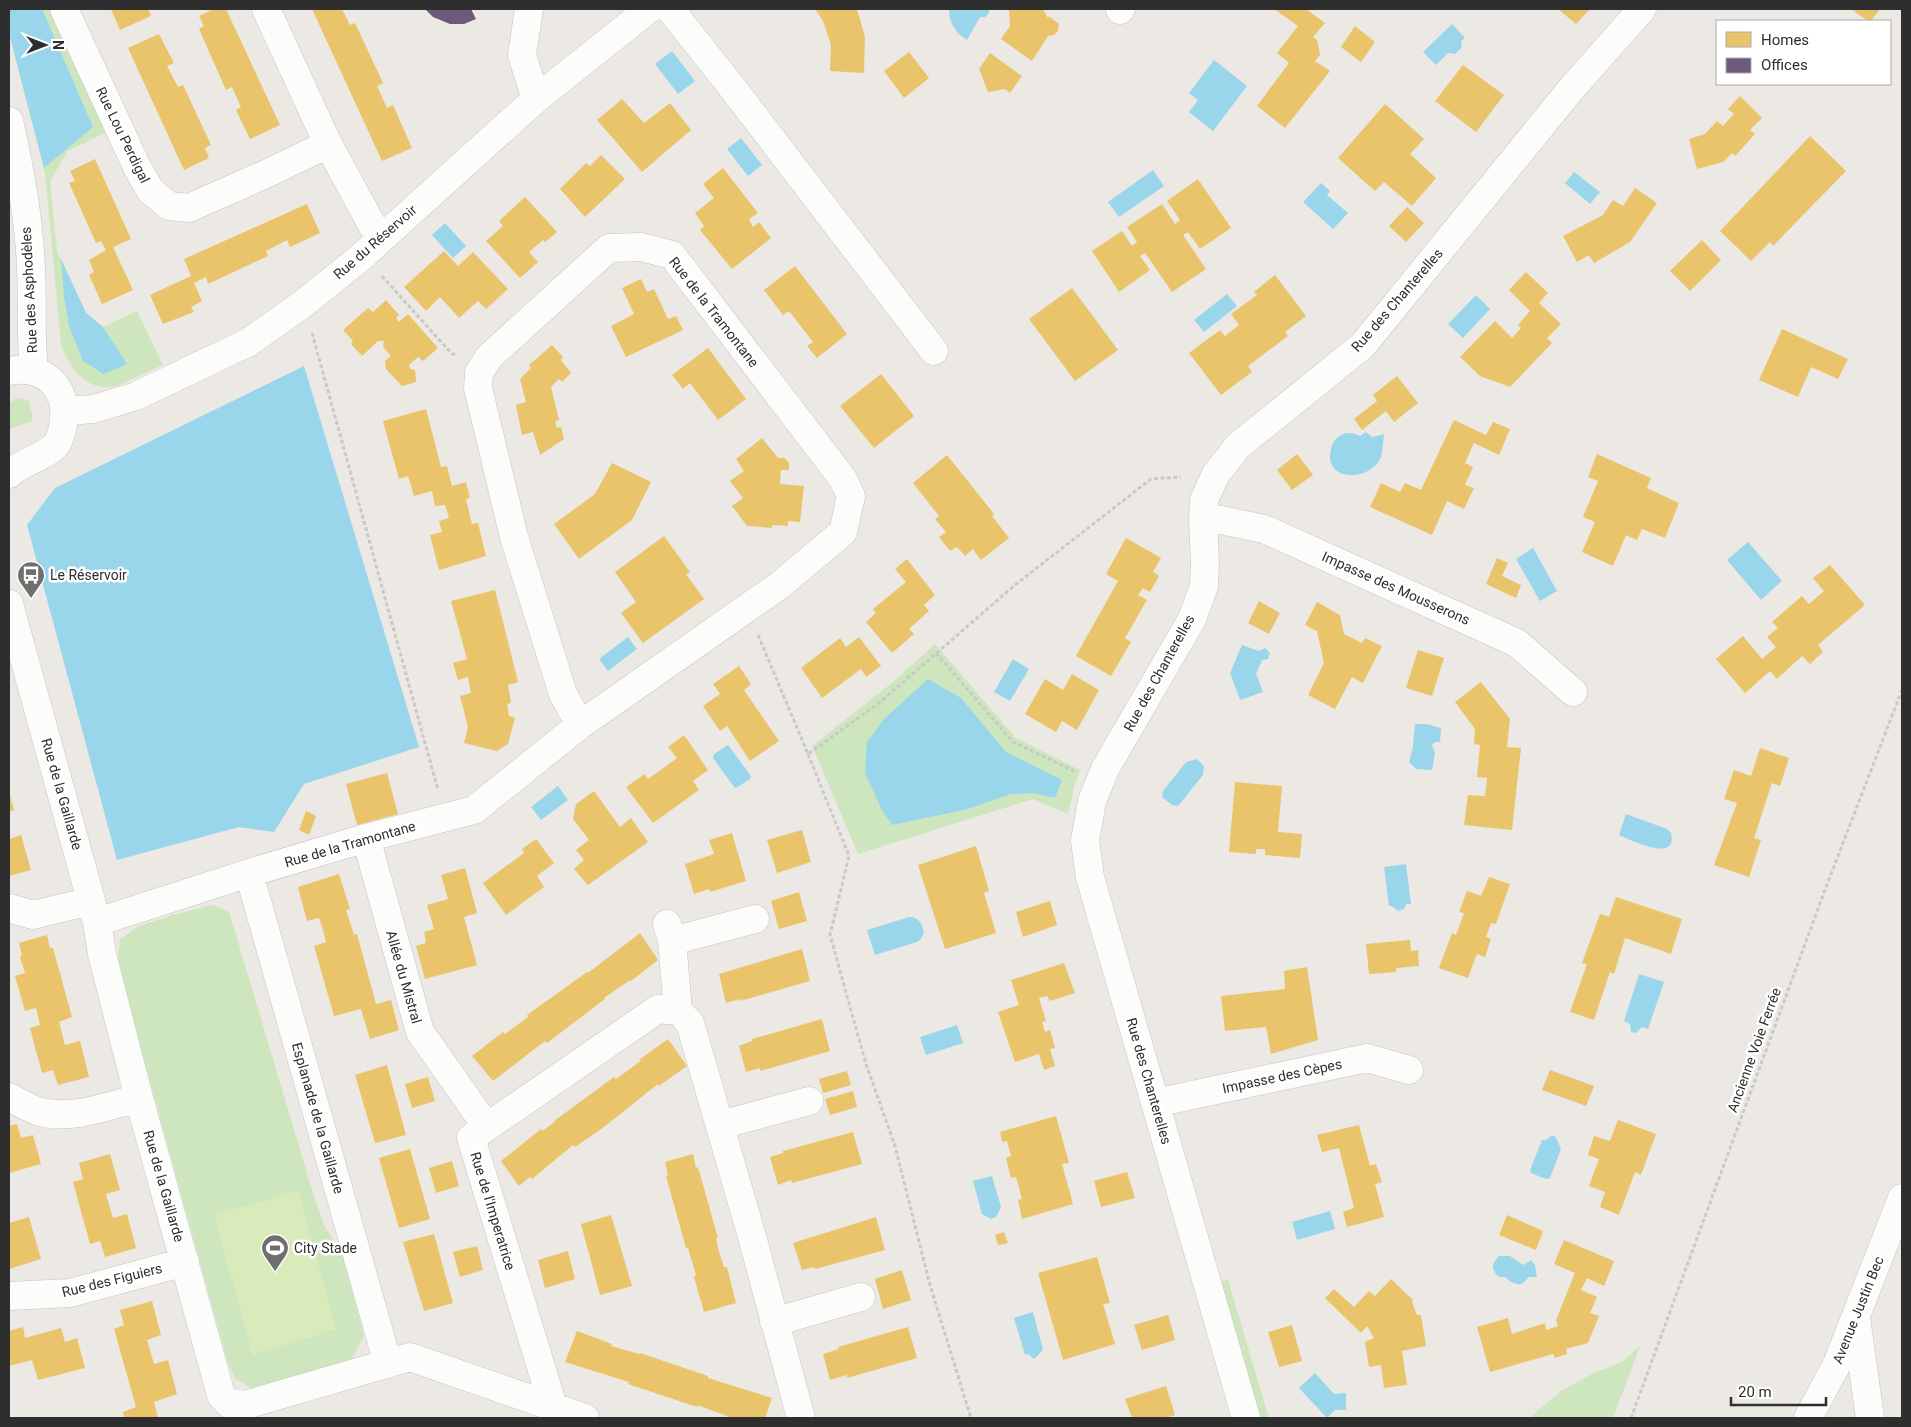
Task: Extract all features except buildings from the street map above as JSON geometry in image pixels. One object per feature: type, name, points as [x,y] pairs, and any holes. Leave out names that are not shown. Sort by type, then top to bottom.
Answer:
[{"type":"street","name":"Rue Lou Perdigal","points":[[64,9],[137,167],[150,190],[169,206],[189,208],[328,144]]},
{"type":"street","points":[[266,9],[328,144],[372,225],[381,237]]},
{"type":"street","points":[[529,9],[522,55],[536,99]]},
{"type":"street","name":"Rue du Réservoir","points":[[65,411],[94,409],[136,396],[249,342],[304,303],[360,258],[381,237],[536,99],[649,9]]},
{"type":"street","points":[[670,9],[934,351]]},
{"type":"street","name":"Rue des Chanterelles","points":[[1246,1418],[1090,877],[1085,841],[1092,801],[1105,769],[1192,619],[1204,586],[1204,500],[1216,474],[1238,446],[1363,345],[1572,88],[1642,9]]},
{"type":"street","name":"Rue des Asphodèles","points":[[9,121],[23,192],[20,265],[33,303],[31,350],[21,371]]},
{"type":"street","name":"Rue de la Tramontane","points":[[9,908],[33,915],[94,912],[249,873],[366,838],[474,810],[580,725],[747,610],[843,532],[851,496],[843,479],[672,255],[641,247],[609,248],[489,357],[479,373],[478,388],[514,537],[563,694],[580,725]]},
{"type":"street","points":[[9,474],[55,445],[63,429],[65,411],[61,395],[55,384],[46,376],[21,371]]},
{"type":"street","name":"Impasse des Mousserons","points":[[1203,520],[1216,519],[1264,529],[1517,643],[1573,692]]},
{"type":"street","name":"Rue de la Gaillarde","points":[[9,604],[94,912],[102,954],[139,1098],[221,1395],[223,1411],[410,1357],[585,1418]]},
{"type":"street","name":"Allée du Mistral","points":[[366,838],[420,1032],[487,1127]]},
{"type":"street","name":"Esplanade de la Gaillarde","points":[[249,873],[388,1364]]},
{"type":"street","points":[[755,919],[669,932],[678,1011],[690,1023],[801,1418]]},
{"type":"street","name":"Rue de l'Imperatrice","points":[[553,1406],[471,1138],[658,1009],[678,1011]]},
{"type":"street","name":"Impasse des Cèpes","points":[[1155,1103],[1368,1058],[1409,1070]]},
{"type":"street","points":[[9,1097],[39,1111],[58,1115],[77,1114],[139,1098]]},
{"type":"street","points":[[720,1125],[809,1101]]},
{"type":"street","name":"Avenue Justin Bec","points":[[1808,1418],[1837,1364],[1902,1198]]},
{"type":"street","name":"Rue des Figuiers","points":[[9,1296],[70,1293],[185,1262]]},
{"type":"street","points":[[774,1322],[861,1297]]},
{"type":"street","points":[[1856,1318],[1870,1418]]},
{"type":"path","points":[[360,258],[374,273],[379,272],[415,310],[452,354],[489,357]]},
{"type":"path","points":[[304,303],[446,817]]},
{"type":"path","points":[[808,754],[879,703],[1015,585],[1151,479],[1216,474]]},
{"type":"path","points":[[747,610],[849,856],[830,935],[866,1064],[895,1146],[930,1285],[971,1418]]},
{"type":"path","points":[[936,653],[1013,742],[1099,783]]},
{"type":"path","name":"Ancienne Voie Ferrée","points":[[1631,1418],[1826,887],[1902,690]]},
{"type":"green space","points":[[9,9],[50,9],[107,132],[68,151],[50,181],[57,251],[86,313],[103,327],[137,311],[163,365],[117,386],[97,386],[81,377],[70,363],[61,345],[45,173],[9,33]]},
{"type":"green space","points":[[16,398],[28,400],[32,421],[9,429],[9,404]]},
{"type":"green space","points":[[935,644],[1016,738],[1080,770],[1068,814],[1033,799],[858,854],[812,746],[893,682]]},
{"type":"green space","points":[[212,905],[229,912],[313,1193],[324,1225],[342,1254],[364,1336],[353,1358],[335,1370],[255,1391],[235,1378],[228,1363],[117,962],[120,939],[139,926]]},
{"type":"green space","name":"City Stade","points":[[298,1191],[336,1329],[253,1355],[214,1215]]},
{"type":"green space","points":[[1228,1280],[1269,1418],[1260,1418],[1221,1281]]},
{"type":"green space","points":[[1640,1346],[1613,1418],[1529,1418],[1561,1391],[1592,1374],[1622,1362]]},
{"type":"water","points":[[9,9],[42,9],[93,127],[44,168],[9,33]]},
{"type":"water","points":[[949,9],[989,9],[989,13],[985,17],[980,17],[967,40],[954,27]]},
{"type":"water","points":[[1452,24],[1465,38],[1461,41],[1462,47],[1455,54],[1448,53],[1436,65],[1423,52]]},
{"type":"water","points":[[672,51],[695,81],[678,94],[655,64]]},
{"type":"water","points":[[1214,60],[1247,86],[1213,131],[1189,112],[1198,100],[1189,93]]},
{"type":"water","points":[[741,138],[762,165],[748,176],[727,149]]},
{"type":"water","points":[[1153,170],[1164,186],[1119,217],[1108,202]]},
{"type":"water","points":[[1574,172],[1600,192],[1590,204],[1565,183]]},
{"type":"water","points":[[1321,183],[1330,191],[1327,195],[1348,213],[1333,229],[1303,202]]},
{"type":"water","points":[[445,223],[466,246],[453,258],[432,235]]},
{"type":"water","points":[[61,259],[86,313],[103,327],[127,364],[104,374],[83,361],[69,326]]},
{"type":"water","points":[[1227,294],[1237,306],[1204,332],[1194,320]]},
{"type":"water","points":[[1476,295],[1490,309],[1463,338],[1448,324]]},
{"type":"water","points":[[304,366],[419,747],[304,784],[274,832],[239,827],[117,860],[27,525],[55,488]]},
{"type":"water","points":[[1366,432],[1372,437],[1384,434],[1381,457],[1376,465],[1361,474],[1343,474],[1336,470],[1330,455],[1334,441],[1346,433],[1360,436]]},
{"type":"water","points":[[1748,542],[1782,581],[1761,600],[1727,560]]},
{"type":"water","points":[[1533,548],[1557,591],[1540,601],[1516,559]]},
{"type":"water","points":[[628,637],[637,649],[608,671],[599,659]]},
{"type":"water","points":[[1242,645],[1259,651],[1265,648],[1270,653],[1268,659],[1262,660],[1256,674],[1263,692],[1240,700],[1230,673]]},
{"type":"water","points":[[1013,659],[1029,669],[1010,701],[994,692]]},
{"type":"water","points":[[928,679],[961,698],[1006,752],[1062,780],[1055,798],[1033,793],[1011,794],[968,809],[892,825],[882,810],[865,773],[867,742],[884,719]]},
{"type":"water","points":[[1415,724],[1426,724],[1441,728],[1440,742],[1435,742],[1432,745],[1435,753],[1432,770],[1416,769],[1409,762]]},
{"type":"water","points":[[728,745],[751,776],[750,779],[736,788],[713,758],[714,754]]},
{"type":"water","points":[[1197,759],[1204,766],[1203,775],[1178,806],[1172,805],[1162,797],[1163,791],[1186,762]]},
{"type":"water","points":[[558,786],[568,800],[541,820],[531,807]]},
{"type":"water","points":[[1626,814],[1667,829],[1671,833],[1671,842],[1668,847],[1661,849],[1652,848],[1619,835]]},
{"type":"water","points":[[1406,864],[1411,904],[1406,904],[1404,909],[1398,911],[1389,906],[1384,867]]},
{"type":"water","points":[[909,917],[917,919],[921,923],[924,932],[921,939],[917,942],[875,955],[867,930]]},
{"type":"water","points":[[1639,974],[1664,982],[1648,1029],[1642,1027],[1636,1033],[1631,1032],[1630,1024],[1624,1021]]},
{"type":"water","points":[[957,1025],[963,1043],[926,1055],[920,1037]]},
{"type":"water","points":[[1551,1136],[1555,1136],[1561,1149],[1550,1178],[1546,1179],[1531,1173],[1530,1170],[1542,1140],[1546,1140]]},
{"type":"water","points":[[992,1176],[1001,1207],[996,1217],[991,1219],[982,1214],[973,1181]]},
{"type":"water","points":[[1330,1211],[1335,1229],[1297,1240],[1292,1222]]},
{"type":"water","points":[[1499,1256],[1510,1256],[1523,1265],[1531,1260],[1535,1265],[1537,1277],[1529,1277],[1520,1284],[1513,1283],[1505,1277],[1499,1277],[1494,1272],[1493,1267],[1494,1262]]},
{"type":"water","points":[[1033,1312],[1043,1350],[1034,1359],[1028,1354],[1025,1355],[1014,1318]]},
{"type":"water","points":[[1315,1373],[1334,1394],[1346,1393],[1346,1410],[1335,1410],[1327,1418],[1299,1388]]},
{"type":"place","name":"Le Réservoir","points":[[31,599]]},
{"type":"place","name":"City Stade","points":[[275,1272]]}]
